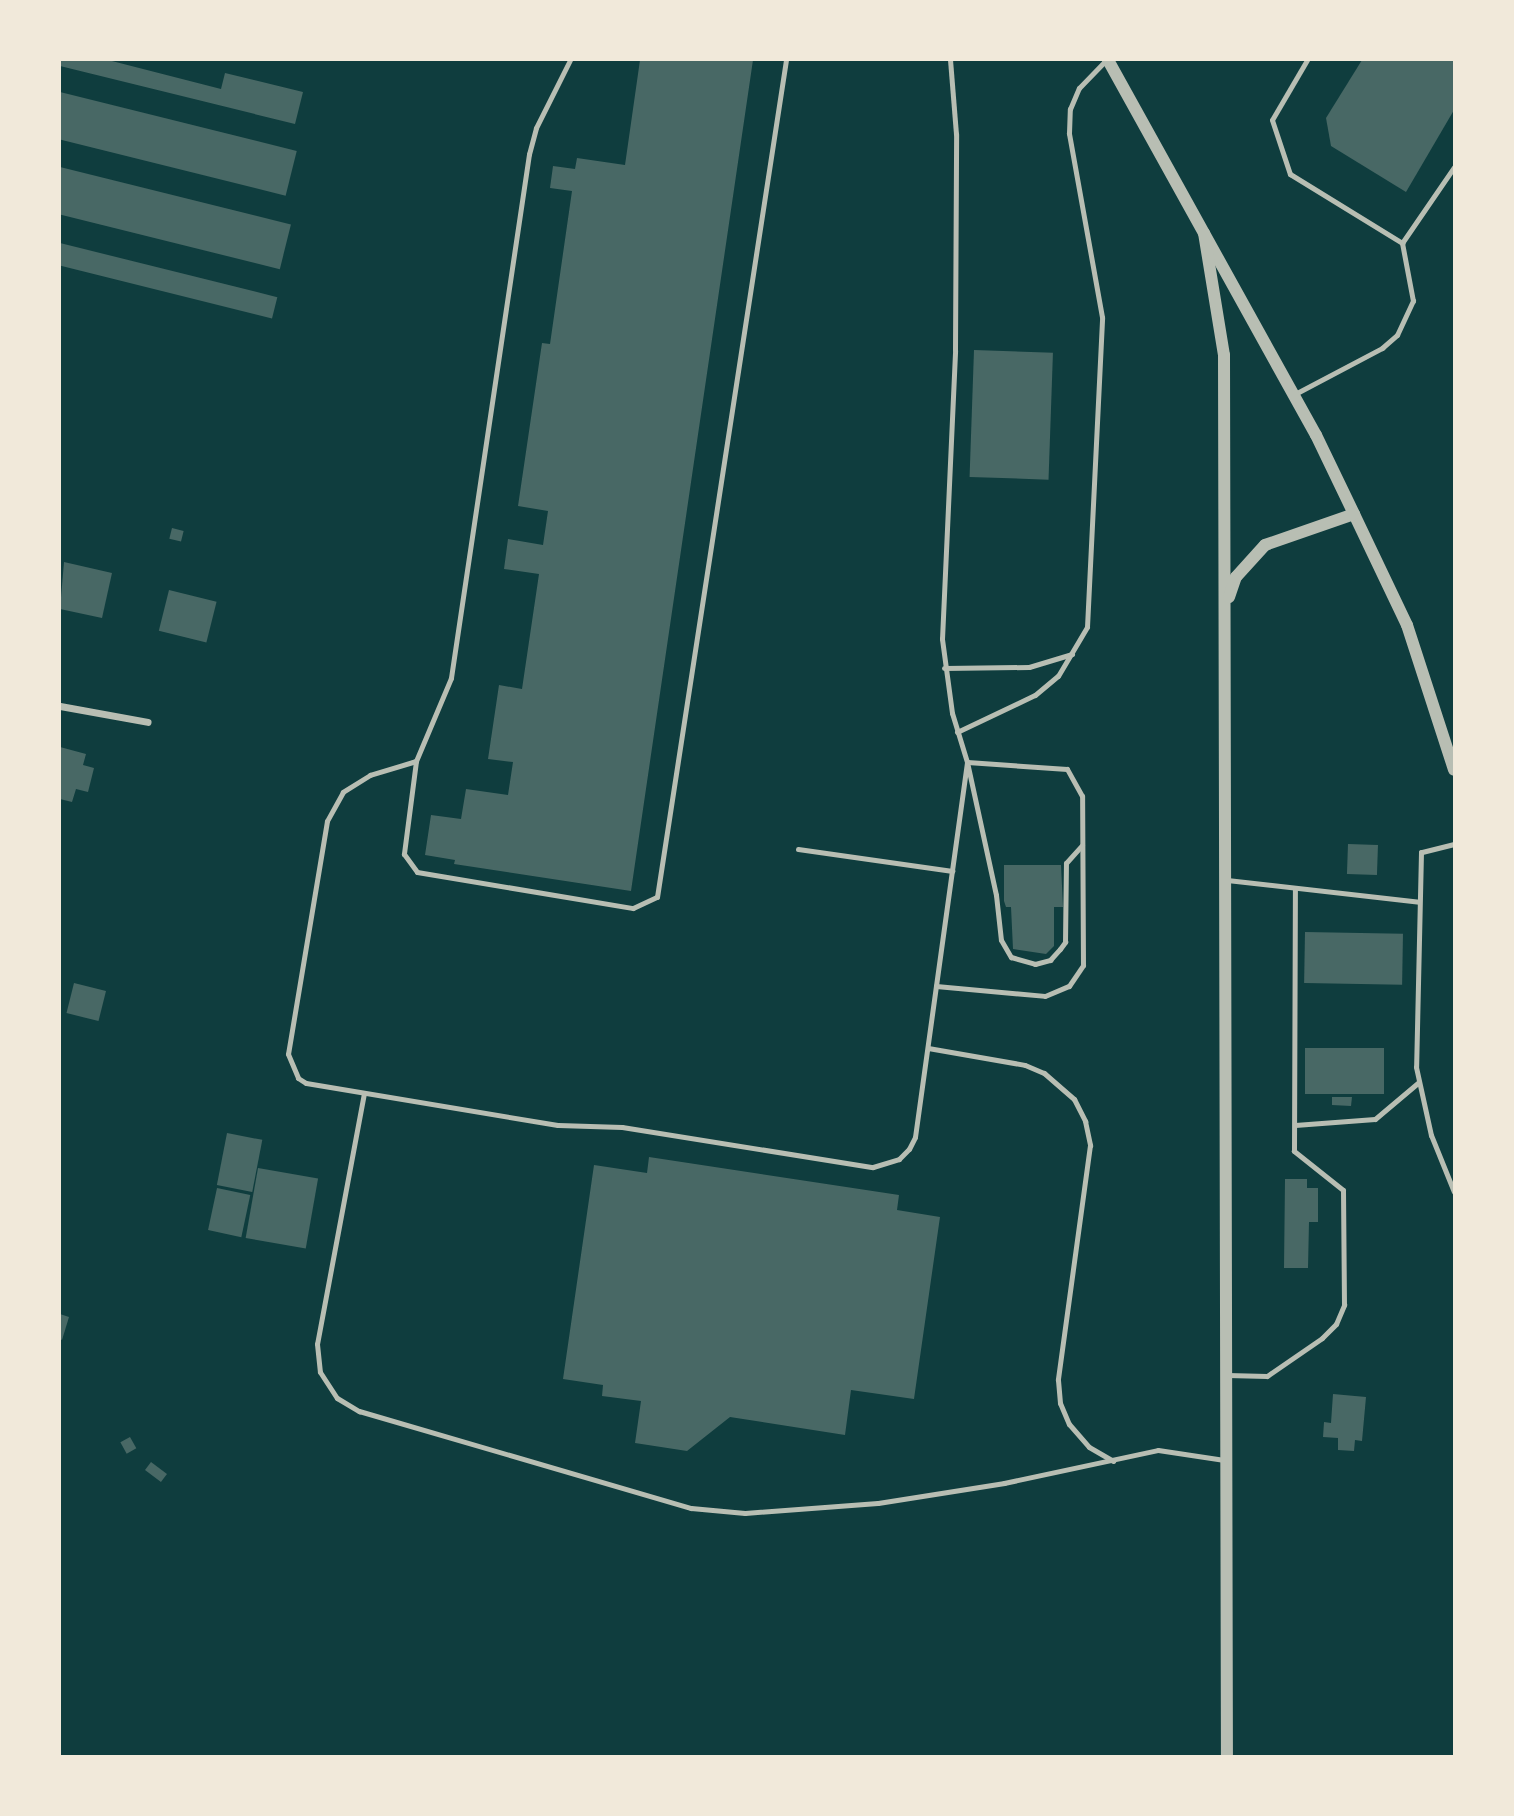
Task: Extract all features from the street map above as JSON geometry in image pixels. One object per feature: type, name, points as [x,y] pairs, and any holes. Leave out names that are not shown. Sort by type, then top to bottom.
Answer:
[{"type":"street","points":[[1107,60],[1293,395],[1354,514],[1407,625],[1454,770]]},
{"type":"street","points":[[1204,233],[1224,355],[1227,1756]]},
{"type":"street","points":[[1226,604],[1236,577],[1265,545],[1354,514]]},
{"type":"street","points":[[60,706],[148,722]]},
{"type":"lane","points":[[570,60],[536,128],[529,154],[452,678],[416,761],[404,847],[407,862],[417,872],[633,908],[657,897],[786,60]]},
{"type":"lane","points":[[950,60],[956,134],[955,350],[942,639],[944,668],[996,895],[1001,940],[1017,961],[1045,962],[1065,942],[1066,863],[1082,845]]},
{"type":"lane","points":[[957,732],[1035,695],[1058,676],[1075,652],[1087,627],[1102,317],[1069,133],[1070,109],[1079,88],[1107,60]]},
{"type":"lane","points":[[1307,60],[1272,120],[1290,174],[1402,243]]},
{"type":"lane","points":[[1293,395],[1382,348],[1398,335],[1413,300],[1402,243],[1454,167]]},
{"type":"lane","points":[[944,668],[1029,667],[1075,652]]},
{"type":"lane","points":[[416,761],[370,775],[343,792],[333,806],[288,1054],[293,1071],[306,1083],[558,1125],[622,1127],[873,1167],[899,1159],[915,1137],[967,762]]},
{"type":"lane","points":[[936,986],[1045,996],[1069,986],[1083,965],[1082,796],[1067,769],[967,762]]},
{"type":"lane","points":[[1454,844],[1421,852],[1419,902],[1419,1082],[1431,1135],[1454,1192]]},
{"type":"lane","points":[[798,849],[952,871]]},
{"type":"lane","points":[[1227,880],[1419,902]]},
{"type":"lane","points":[[1227,1375],[1267,1376],[1322,1338],[1336,1324],[1343,1305],[1343,1190],[1294,1151],[1295,888]]},
{"type":"lane","points":[[928,1048],[1025,1065],[1044,1073],[1074,1100],[1085,1121],[1090,1145],[1058,1380],[1059,1403],[1069,1424],[1089,1447],[1114,1461]]},
{"type":"lane","points":[[1294,1125],[1375,1119],[1419,1082]]},
{"type":"lane","points":[[364,1093],[317,1345],[320,1372],[337,1398],[359,1411],[691,1508],[745,1513],[878,1503],[1114,1461],[1158,1450],[1227,1460]]},
{"type":"building","points":[[60,60],[108,60],[221,89],[225,73],[303,92],[295,124],[60,66]]},
{"type":"building","points":[[640,60],[753,60],[631,891],[454,864],[455,860],[425,855],[431,815],[461,819],[466,789],[508,795],[513,762],[488,759],[499,685],[522,689],[539,574],[504,569],[508,539],[543,545],[548,511],[518,506],[542,343],[550,344],[572,191],[550,188],[553,166],[575,169],[577,158],[625,165]]},
{"type":"building","points":[[1362,60],[1454,60],[1454,110],[1406,192],[1331,146],[1326,118]]},
{"type":"building","points":[[60,92],[297,151],[286,196],[60,139]]},
{"type":"building","points":[[60,167],[291,225],[280,269],[60,214]]},
{"type":"building","points":[[60,243],[277,297],[272,319],[60,266]]},
{"type":"building","points":[[974,350],[1053,353],[1049,480],[970,477]]},
{"type":"building","points":[[172,528],[184,531],[181,542],[169,539]]},
{"type":"building","points":[[64,562],[112,573],[102,618],[60,609]]},
{"type":"building","points":[[169,590],[217,602],[206,643],[159,631]]},
{"type":"building","points":[[60,747],[86,754],[83,765],[94,768],[88,792],[76,789],[72,802],[60,799]]},
{"type":"building","points":[[1348,844],[1378,845],[1377,875],[1347,874]]},
{"type":"building","points":[[1004,865],[1061,865],[1063,907],[1054,907],[1054,946],[1046,954],[1013,949],[1011,907],[1006,907],[1004,901]]},
{"type":"building","points":[[1305,932],[1403,934],[1402,985],[1304,983]]},
{"type":"building","points":[[74,983],[106,991],[99,1021],[67,1013]]},
{"type":"building","points":[[1305,1048],[1384,1048],[1384,1094],[1305,1094]]},
{"type":"building","points":[[1332,1097],[1352,1097],[1351,1106],[1332,1105]]},
{"type":"building","points":[[227,1133],[262,1140],[252,1192],[217,1185]]},
{"type":"building","points":[[649,1157],[899,1195],[897,1210],[940,1217],[914,1399],[851,1390],[845,1435],[730,1417],[687,1451],[635,1443],[641,1401],[602,1396],[603,1385],[563,1379],[594,1165],[647,1173]]},
{"type":"building","points":[[258,1168],[318,1179],[306,1249],[246,1238]]},
{"type":"building","points":[[1285,1179],[1307,1179],[1307,1188],[1318,1188],[1318,1222],[1309,1222],[1308,1268],[1284,1268]]},
{"type":"building","points":[[217,1188],[250,1195],[241,1237],[208,1230]]},
{"type":"building","points":[[60,1314],[69,1317],[62,1340],[60,1339]]},
{"type":"building","points":[[1333,1394],[1366,1397],[1362,1441],[1355,1440],[1354,1451],[1338,1450],[1338,1438],[1323,1437],[1324,1422],[1331,1423]]},
{"type":"building","points":[[130,1437],[136,1448],[127,1454],[120,1442]]},
{"type":"building","points":[[151,1462],[167,1474],[161,1482],[145,1470]]}]
